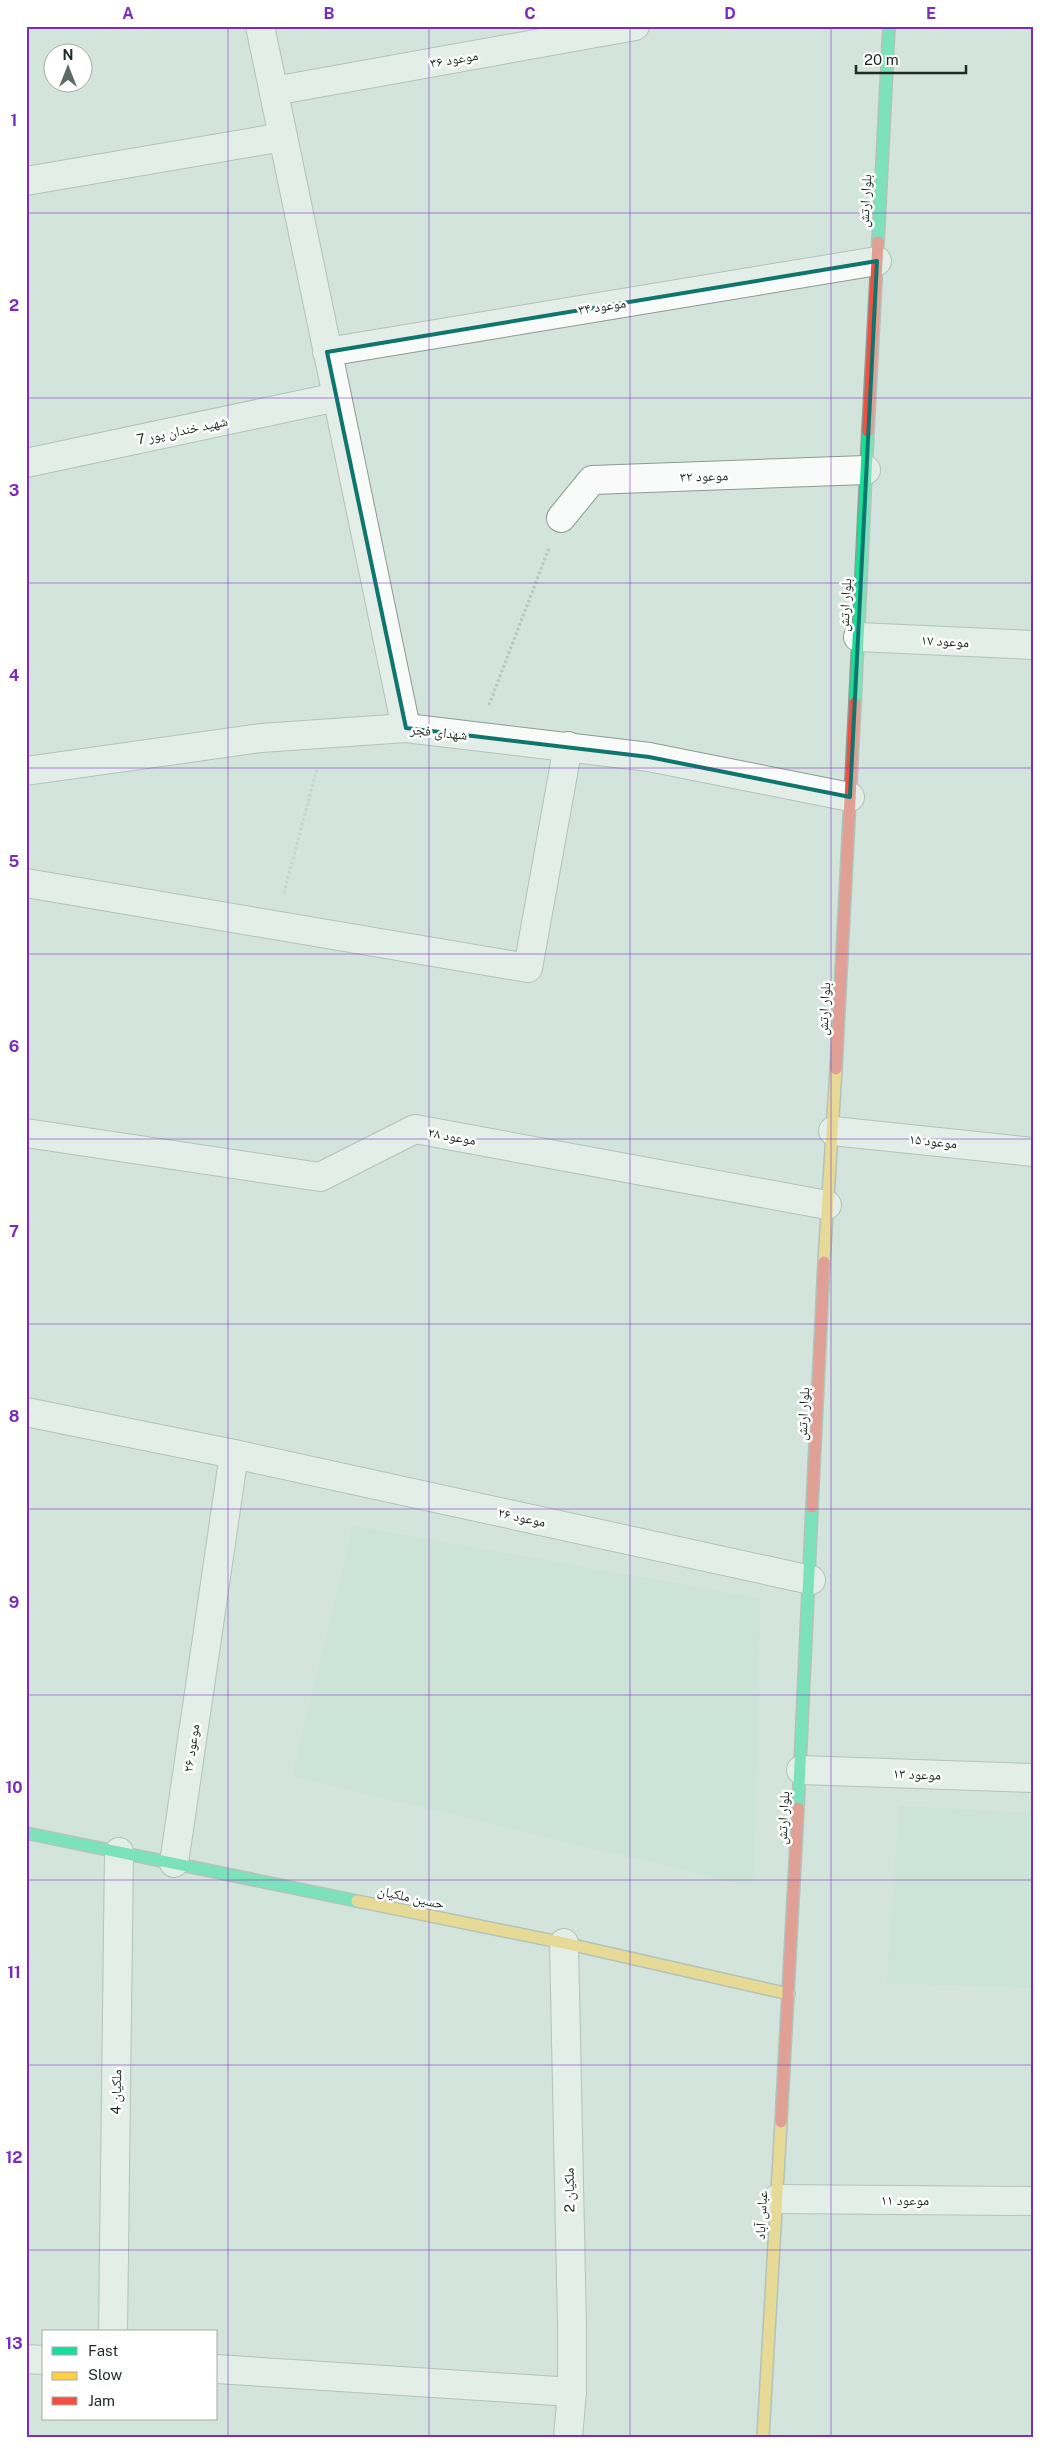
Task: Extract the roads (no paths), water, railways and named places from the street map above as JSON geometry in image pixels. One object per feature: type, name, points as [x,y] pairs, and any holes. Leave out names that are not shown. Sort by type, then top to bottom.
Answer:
[{"type":"main road","name":"بلوار ارتش","points":[[789,1994],[811,1580],[827,1205],[833,1130],[888,26]]},
{"type":"main road","name":"حسین ملکیان","points":[[26,1832],[564,1943],[789,1994]]},
{"type":"main road","name":"عباس آباد","points":[[763,2437],[789,1994]]},
{"type":"street","points":[[260,26],[406,728]]},
{"type":"street","name":"موعود ۳۶","points":[[274,91],[635,26]]},
{"type":"street","points":[[26,180],[283,137]]},
{"type":"street","name":"موعود ۳۴","points":[[327,352],[877,261]]},
{"type":"street","name":"شهید خندان پور 7","points":[[26,463],[337,397]]},
{"type":"street","name":"موعود ۳۲","points":[[561,518],[592,480],[866,470]]},
{"type":"street","name":"موعود ۱۷","points":[[858,637],[1033,645]]},
{"type":"street","name":"شهدای فجر","points":[[26,772],[261,738],[406,728],[650,757],[850,797]]},
{"type":"street","points":[[26,882],[528,968],[568,746]]},
{"type":"street","name":"موعود ۲۸","points":[[27,1141],[320,1177],[415,1129],[827,1205]]},
{"type":"street","name":"موعود ۱۵","points":[[833,1130],[1033,1152]]},
{"type":"street","name":"موعود ۲۶","points":[[26,1412],[234,1454],[811,1580]]},
{"type":"street","name":"موعود ۲۶","points":[[174,1863],[234,1454]]},
{"type":"street","name":"موعود ۱۳","points":[[801,1770],[1033,1778]]},
{"type":"street","name":"ملکیان 4","points":[[112,2330],[119,1852]]},
{"type":"street","name":"ملکیان 2","points":[[564,1943],[572,2392],[568,2437]]},
{"type":"street","name":"موعود ۱۱","points":[[777,2199],[1033,2201]]},
{"type":"street","points":[[26,2359],[42,2360]]},
{"type":"street","points":[[218,2369],[572,2392]]}]
